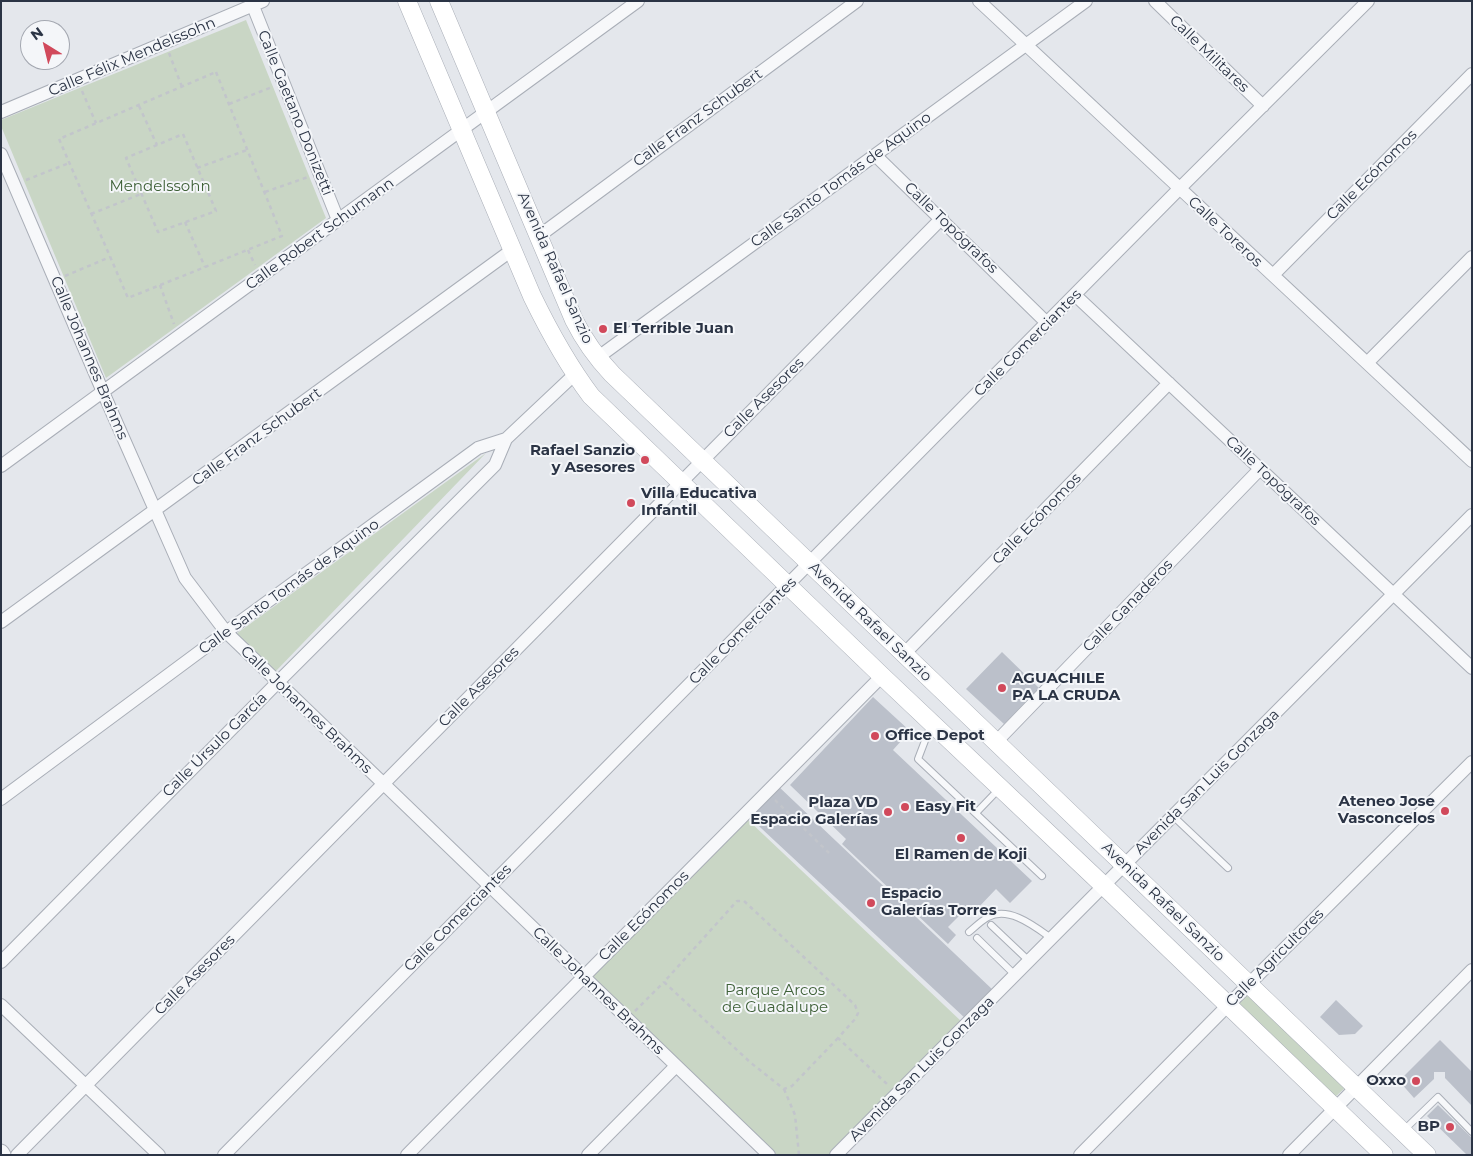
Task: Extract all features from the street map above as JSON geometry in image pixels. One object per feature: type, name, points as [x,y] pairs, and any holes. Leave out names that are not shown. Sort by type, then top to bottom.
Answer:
[{"type":"main road","name":"Avenida Rafael Sanzio","points":[[407,1],[512,250],[546,325],[575,374],[592,396],[882,676],[1384,1155]]},
{"type":"main road","name":"Avenida Rafael Sanzio","points":[[439,1],[574,320],[584,340],[597,358],[1427,1155]]},
{"type":"street","name":"Calle Robert Schumann","points":[[1,466],[638,1]]},
{"type":"street","name":"Calle Franz Schubert","points":[[539,236],[857,1]]},
{"type":"street","name":"Calle Toreros","points":[[979,1],[1472,462]]},
{"type":"street","name":"Calle Santo Tomás de Aquino","points":[[597,358],[1086,1]]},
{"type":"street","name":"Calle Militares","points":[[1155,1],[1263,106]]},
{"type":"street","name":"Calle Comerciantes","points":[[224,1155],[1366,2]]},
{"type":"street","name":"Calle Félix Mendelssohn","points":[[1,112],[258,4]]},
{"type":"street","name":"Calle Gaetano Donizetti","points":[[258,4],[283,82],[338,220]]},
{"type":"street","name":"Calle Ecónomos","points":[[1273,276],[1472,74]]},
{"type":"street","name":"Calle Johannes Brahms","points":[[1,154],[185,578],[226,632],[769,1155]]},
{"type":"street","name":"Calle Topógrafos","points":[[875,155],[1048,323]]},
{"type":"street","name":"Calle Asesores","points":[[17,1155],[942,218]]},
{"type":"street","name":"Calle Franz Schubert","points":[[1,622],[512,250]]},
{"type":"street","points":[[1366,364],[1472,257]]},
{"type":"street","name":"Calle Topógrafos","points":[[1075,295],[1471,666]]},
{"type":"street","name":"Calle Santo Tomás de Aquino","points":[[1,800],[226,632],[478,448],[506,439],[575,374]]},
{"type":"street","name":"Calle Ecónomos","points":[[904,654],[1169,383]]},
{"type":"street","name":"Calle Úrsulo García","points":[[1,962],[495,465],[506,439]]},
{"type":"street","name":"Calle Ganaderos","points":[[996,742],[1260,469]]},
{"type":"street","name":"Avenida San Luis Gonzaga","points":[[836,1155],[1472,515]]},
{"type":"street","name":"Calle Ecónomos","points":[[407,1155],[882,676]]},
{"type":"street","name":"Calle Agricultores","points":[[1080,1155],[1472,762]]},
{"type":"street","points":[[1289,1155],[1472,970]]},
{"type":"street","points":[[1,1005],[159,1155]]},
{"type":"street","points":[[588,1155],[676,1066]]},
{"type":"lane","points":[[932,723],[918,759],[1042,876]]},
{"type":"lane","points":[[976,813],[1000,788]]},
{"type":"lane","points":[[1173,816],[1228,868]]},
{"type":"lane","points":[[969,932],[988,917],[1004,913],[1029,923],[1052,938]]},
{"type":"lane","points":[[991,925],[1029,960]]},
{"type":"lane","points":[[977,938],[1015,975]]},
{"type":"lane","points":[[1402,1132],[1438,1096],[1472,1132]]},
{"type":"path","points":[[165,43],[182,87]]},
{"type":"path","points":[[216,72],[282,236],[128,298],[59,139],[182,87],[216,72]]},
{"type":"path","points":[[77,80],[96,123]]},
{"type":"path","points":[[229,104],[283,82]]},
{"type":"path","points":[[139,105],[157,145]]},
{"type":"path","points":[[183,134],[197,168],[216,211],[158,232],[126,158],[183,134]]},
{"type":"path","points":[[197,168],[248,150]]},
{"type":"path","points":[[15,184],[69,163]]},
{"type":"path","points":[[265,192],[319,173]]},
{"type":"path","points":[[91,214],[142,194]]},
{"type":"path","points":[[185,222],[205,267]]},
{"type":"path","points":[[248,250],[260,278]]},
{"type":"path","points":[[55,280],[110,257]]},
{"type":"path","points":[[160,285],[178,337]]},
{"type":"path","points":[[767,792],[829,853]]},
{"type":"path","points":[[627,1019],[664,982],[737,901],[744,901],[855,1005],[858,1013],[856,1018],[838,1038],[792,1086],[784,1089]]},
{"type":"path","points":[[664,982],[751,1063],[784,1089],[795,1114],[800,1155]]},
{"type":"path","points":[[838,1038],[897,1093]]},
{"type":"green space","name":"Mendelssohn","points":[[246,20],[326,218],[106,378],[1,126],[1,120]]},
{"type":"green space","points":[[486,453],[275,672],[236,634]]},
{"type":"green space","name":"Parque Arcos de Guadalupe","points":[[747,819],[962,1022],[830,1155],[777,1155],[588,976]]},
{"type":"green space","points":[[1250,992],[1347,1086],[1334,1098],[1238,1004]]},
{"type":"building","name":"AGUACHILE PA LA CRUDA","points":[[1002,652],[1039,688],[1004,724],[966,689]]},
{"type":"building","name":"Plaza VD Espacio Galerías","points":[[873,697],[910,731],[893,750],[1032,881],[1010,903],[996,889],[977,909],[964,911],[948,927],[956,935],[948,944],[842,844],[846,839],[790,785]]},
{"type":"building","name":"Espacio Galerías Torres","points":[[777,785],[994,991],[966,1019],[747,815]]},
{"type":"building","points":[[1336,1000],[1363,1026],[1355,1034],[1339,1035],[1320,1017]]},
{"type":"building","points":[[1440,1040],[1472,1072],[1472,1106],[1445,1078],[1445,1072],[1434,1072],[1434,1079],[1414,1098],[1399,1081]]},
{"type":"building","name":"BP","points":[[1438,1105],[1472,1138],[1472,1155],[1467,1155],[1427,1116]]},
{"type":"place","name":"El Terrible Juan","points":[[603,329]]},
{"type":"place","name":"Rafael Sanzio y Asesores","points":[[645,460]]},
{"type":"place","name":"Villa Educativa Infantil","points":[[631,503]]},
{"type":"place","name":"AGUACHILE PA LA CRUDA","points":[[1002,688]]},
{"type":"place","name":"Office Depot","points":[[875,736]]},
{"type":"place","name":"Easy Fit","points":[[905,807]]},
{"type":"place","name":"Ateneo Jose Vasconcelos","points":[[1445,811]]},
{"type":"place","name":"Plaza VD Espacio Galerías","points":[[888,812]]},
{"type":"place","name":"El Ramen de Koji","points":[[961,838]]},
{"type":"place","name":"Espacio Galerías Torres","points":[[871,903]]},
{"type":"place","name":"Oxxo","points":[[1416,1081]]},
{"type":"place","name":"BP","points":[[1450,1127]]}]
